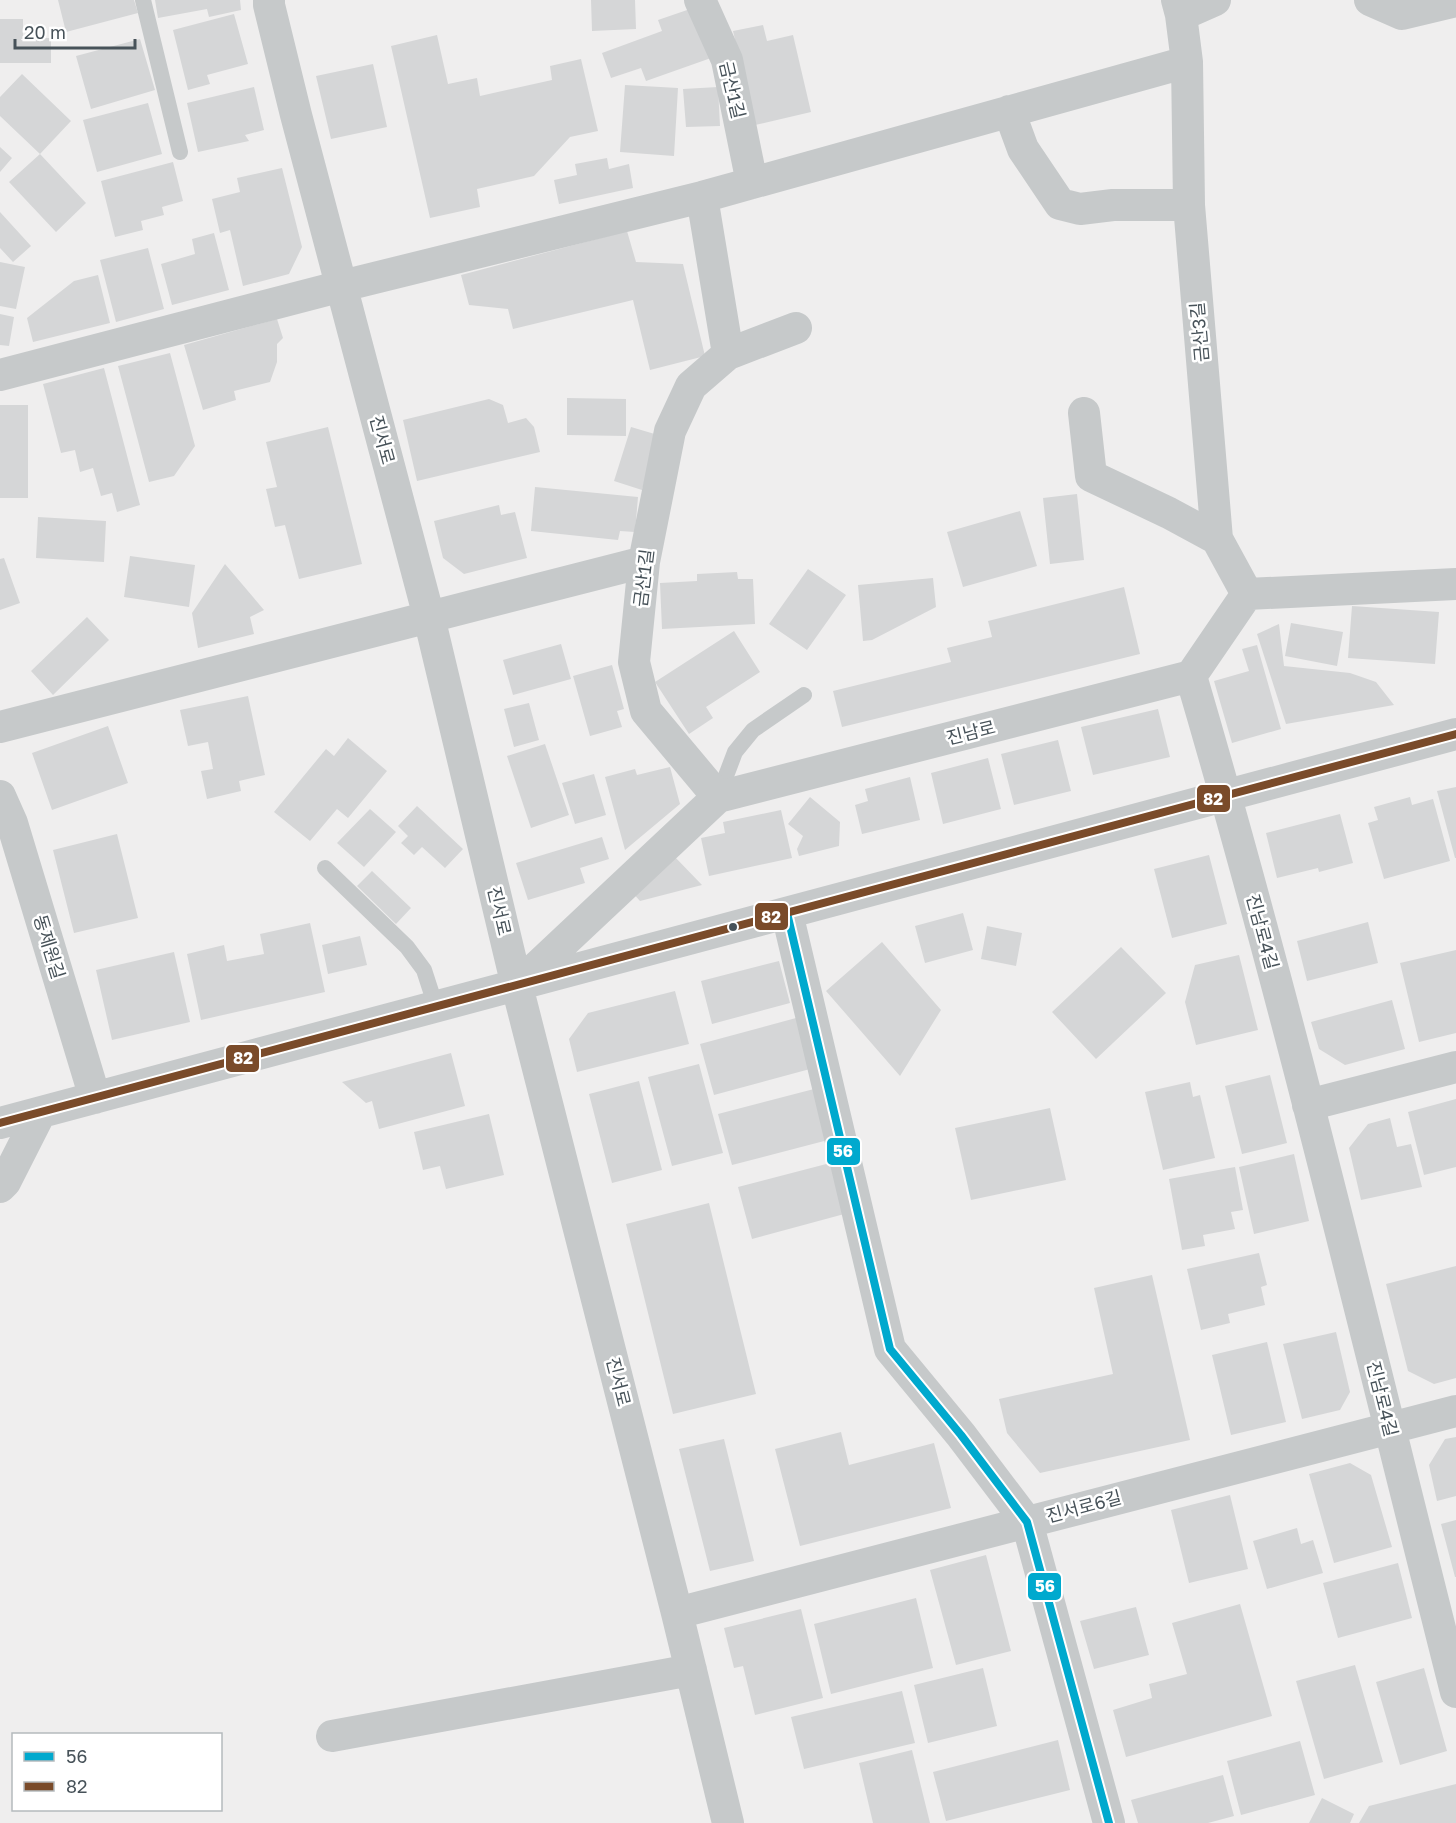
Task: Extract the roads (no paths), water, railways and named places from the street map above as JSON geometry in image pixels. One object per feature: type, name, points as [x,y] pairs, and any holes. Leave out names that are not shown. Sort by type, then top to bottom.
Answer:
[{"type":"street","name":"진서로","points":[[269,0],[296,115],[429,616],[517,986],[677,1613],[728,1823]]},
{"type":"street","name":"금산1길","points":[[700,0],[727,60],[752,183]]},
{"type":"street","points":[[1179,7],[1215,0]]},
{"type":"street","points":[[1370,0],[1399,7],[1456,1]]},
{"type":"street","name":"금산3길","points":[[1179,7],[1187,62],[1189,205],[1217,539],[1247,594]]},
{"type":"street","points":[[0,375],[342,286],[702,197],[1187,62]]},
{"type":"street","points":[[1009,111],[1023,149],[1060,204],[1080,209],[1113,205],[1189,205]]},
{"type":"street","points":[[702,197],[728,354]]},
{"type":"street","name":"금산1길","points":[[718,797],[646,711],[634,662],[644,562],[670,430],[691,386],[728,354],[796,328]]},
{"type":"street","points":[[1084,413],[1091,476],[1217,539]]},
{"type":"street","points":[[0,727],[644,562]]},
{"type":"street","points":[[1191,676],[1247,594],[1456,584]]},
{"type":"street","name":"진남로","points":[[517,986],[718,797],[1191,676]]},
{"type":"street","name":"진남로4길","points":[[1191,676],[1226,795],[1308,1105],[1456,1692]]},
{"type":"street","name":"진남로","points":[[0,1123],[1456,734]]},
{"type":"street","name":"동제원길","points":[[0,796],[12,823],[95,1098]]},
{"type":"street","points":[[787,913],[890,1349],[961,1435],[1027,1522],[1109,1823]]},
{"type":"street","points":[[1308,1105],[1456,1067]]},
{"type":"street","points":[[0,1188],[40,1113]]},
{"type":"street","name":"진서로6길","points":[[677,1613],[1456,1411]]},
{"type":"street","points":[[332,1736],[691,1671]]},
{"type":"lane","points":[[143,0],[180,152]]},
{"type":"lane","points":[[718,797],[735,752],[753,730],[804,695]]},
{"type":"lane","points":[[325,868],[407,947],[424,970],[436,1007]]}]
